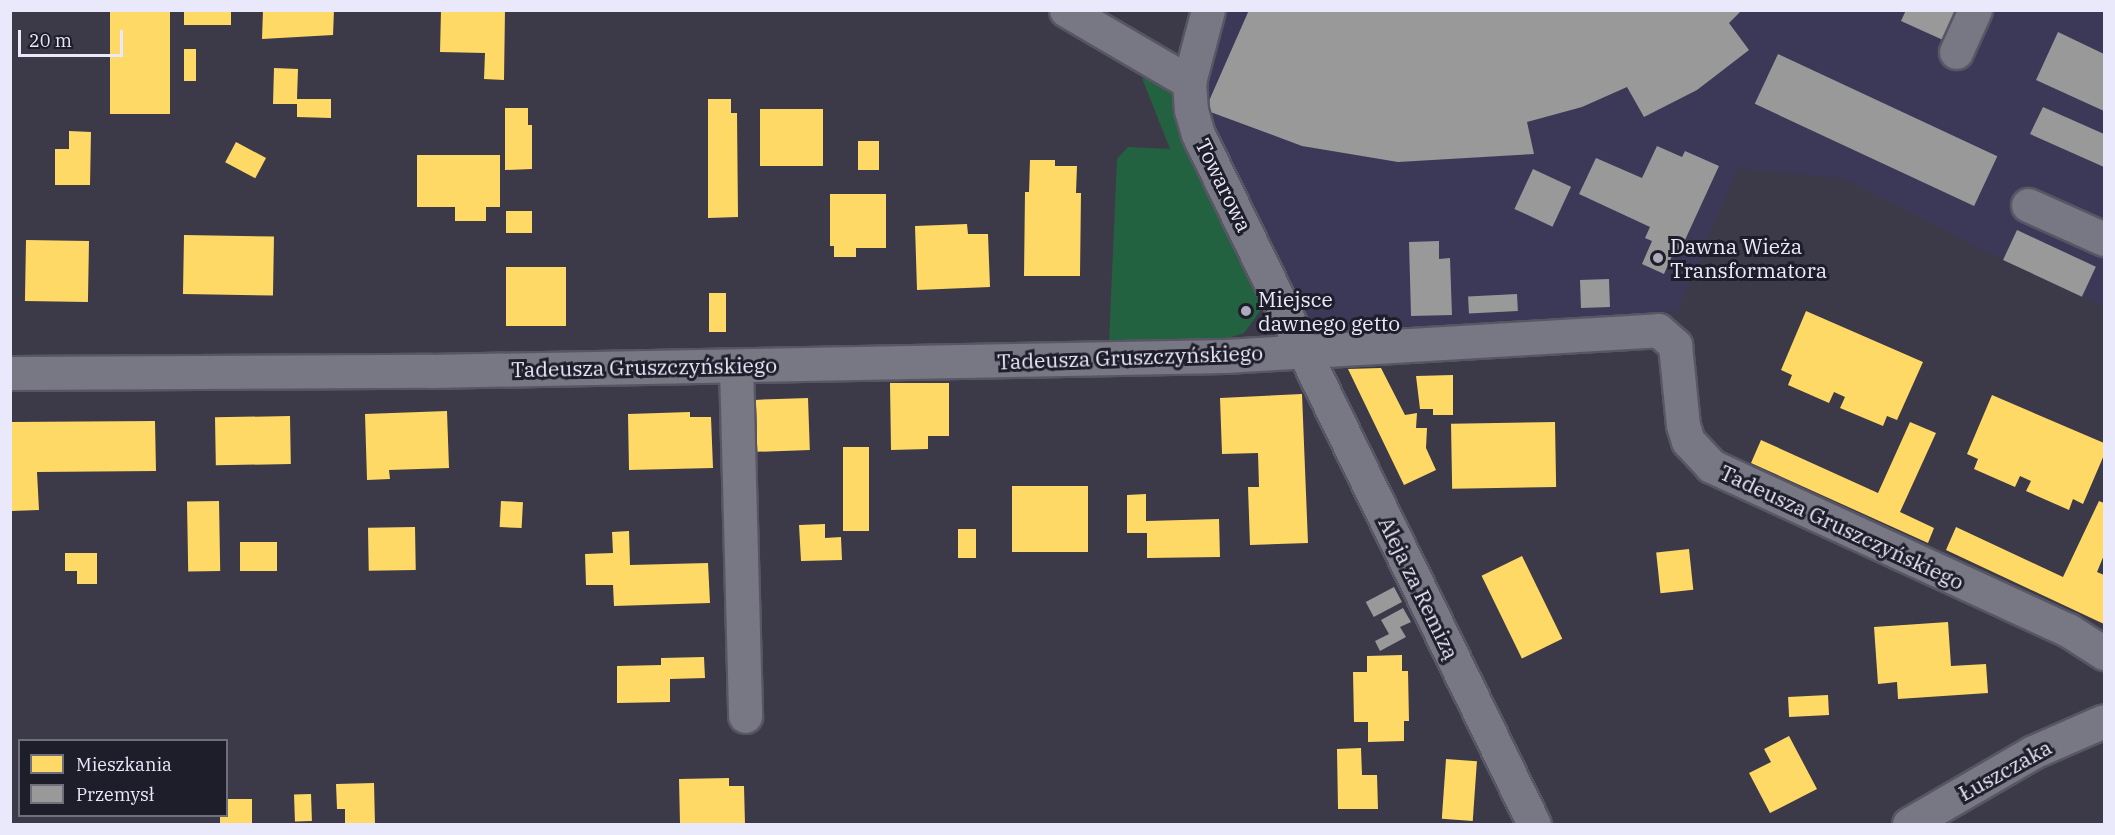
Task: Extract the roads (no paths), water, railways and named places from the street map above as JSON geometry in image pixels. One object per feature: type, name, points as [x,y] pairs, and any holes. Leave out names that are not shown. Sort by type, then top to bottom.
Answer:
[{"type":"street","points":[[1066,10],[1189,82]]},
{"type":"street","name":"Towarowa","points":[[1208,10],[1189,82],[1191,110],[1198,134],[1304,352]]},
{"type":"street","points":[[1956,52],[1975,10]]},
{"type":"street","points":[[2028,206],[2104,239]]},
{"type":"street","name":"Tadeusza Gruszczyńskiego","points":[[10,373],[736,366],[1304,352],[1658,330],[1675,345],[1683,425],[1688,441],[1711,466],[2068,630],[2104,653]]},
{"type":"street","name":"Aleja za Remizą","points":[[1304,352],[1534,825]]},
{"type":"street","points":[[736,366],[745,716]]},
{"type":"street","name":"Łuszczaka","points":[[1909,825],[2033,752],[2104,721]]},
{"type":"place","name":"Dawna Wieża Transformatora","points":[[1658,258]]},
{"type":"place","name":"Miejsce dawnego getto","points":[[1246,311]]}]
